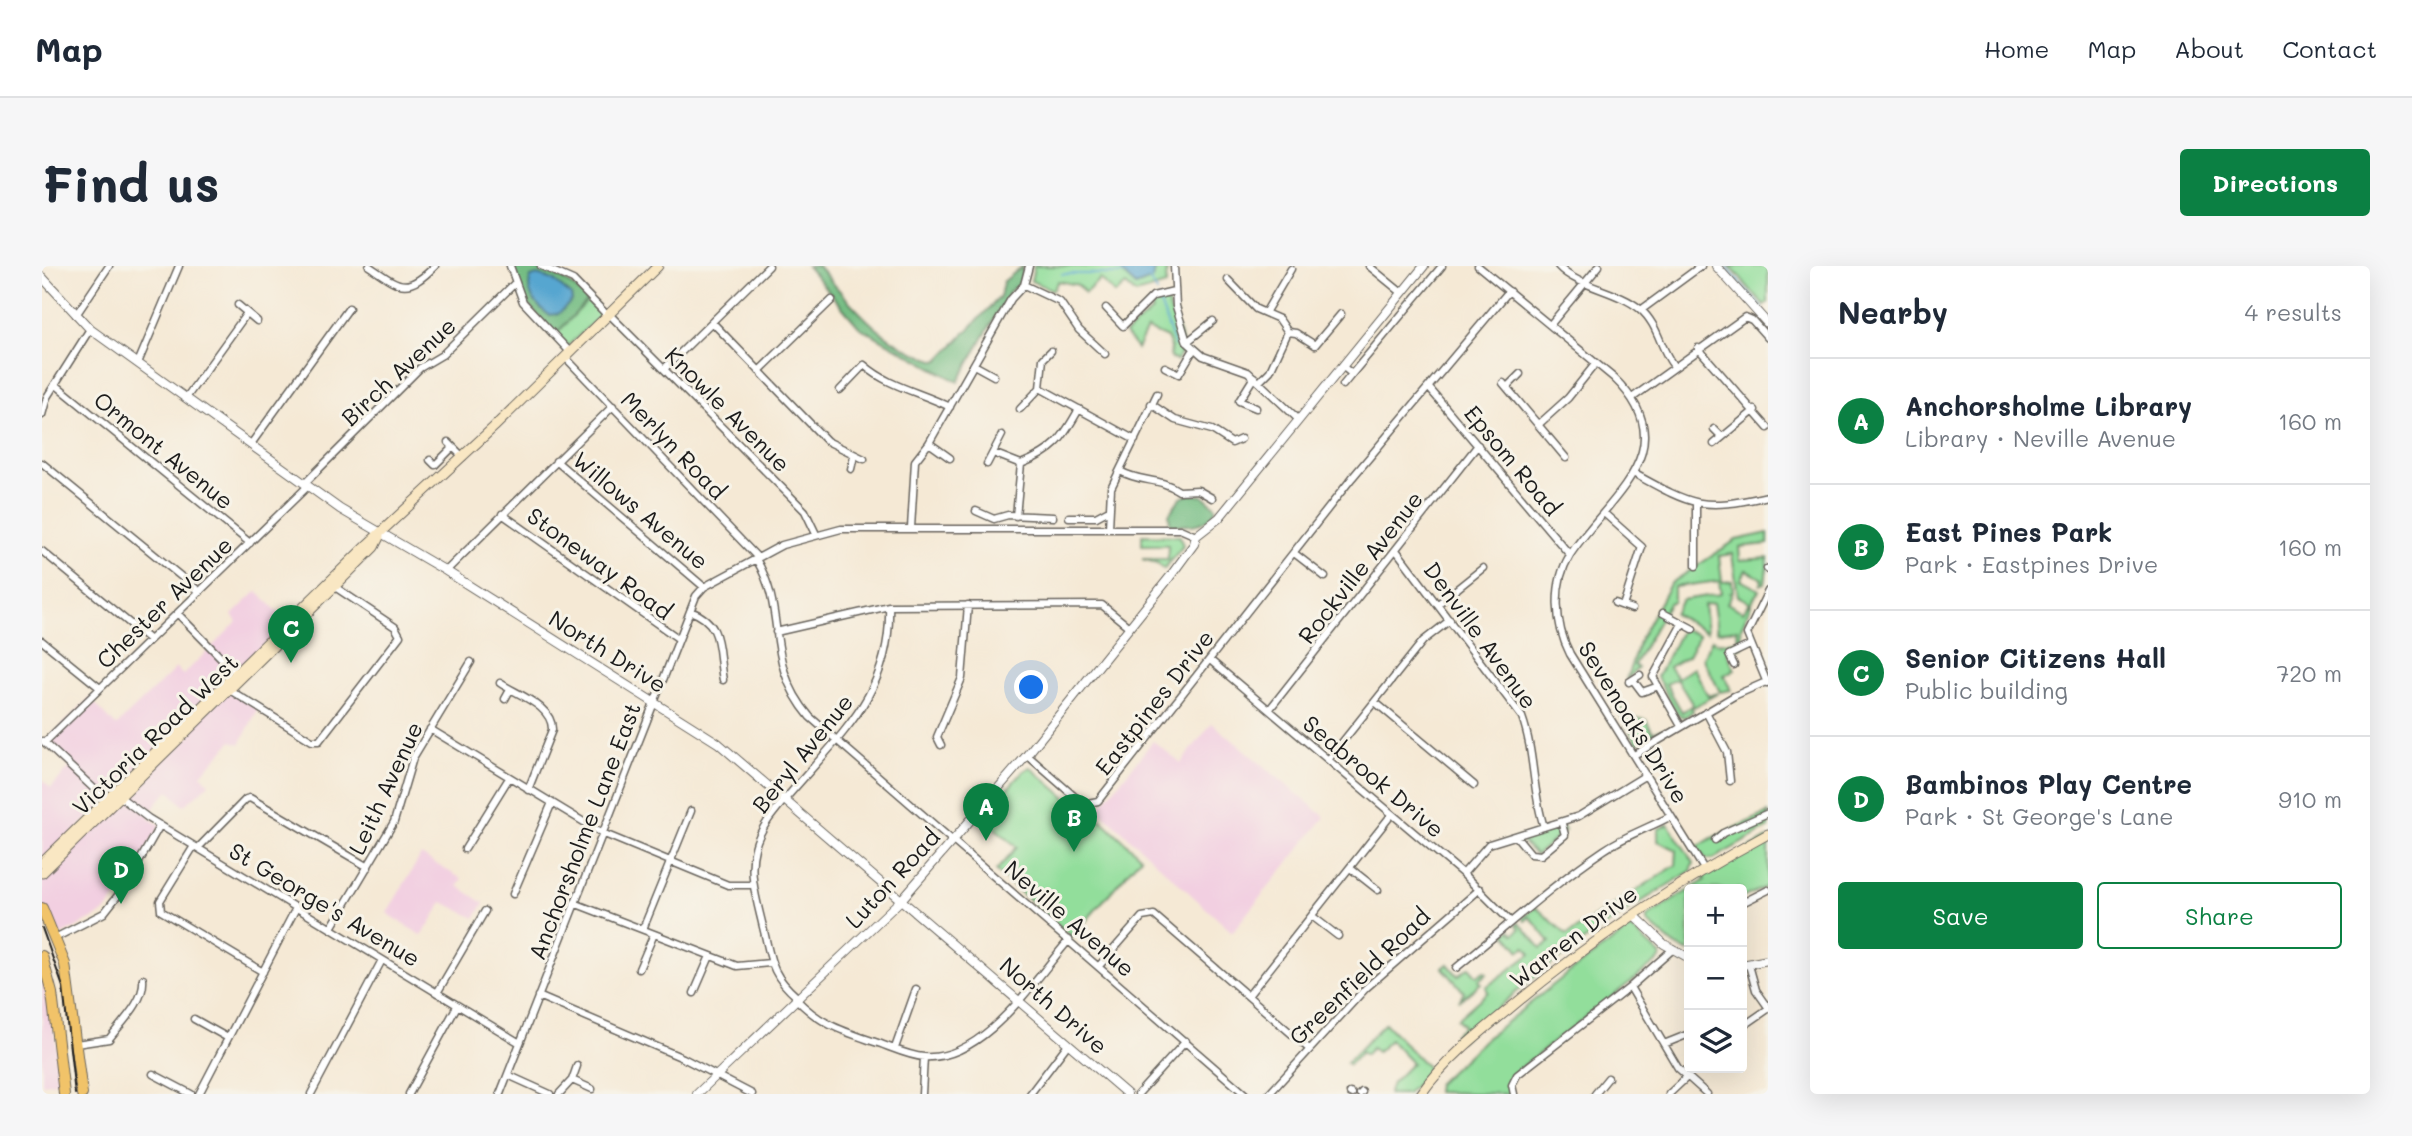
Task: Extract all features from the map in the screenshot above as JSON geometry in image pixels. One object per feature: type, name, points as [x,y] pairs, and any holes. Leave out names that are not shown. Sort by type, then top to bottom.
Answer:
[{"type":"main road","name":"Victoria Road West","points":[[42,873],[117,794],[332,584],[374,547],[381,533],[463,457],[658,266]]},
{"type":"main road","name":"Victoria Road West","points":[[42,863],[109,802]]},
{"type":"main road","name":"Warren Drive","points":[[1421,1094],[1436,1075],[1524,996],[1611,929],[1636,916],[1646,906],[1704,869],[1768,834]]},
{"type":"main road","points":[[42,908],[65,964],[82,1094]]},
{"type":"main road","points":[[42,956],[64,1094]]},
{"type":"street","points":[[76,315],[109,266]]},
{"type":"street","points":[[138,363],[179,266]]},
{"type":"street","points":[[369,266],[397,284],[408,286],[420,282],[435,266]]},
{"type":"street","name":"Merlyn Road","points":[[510,266],[518,295],[531,313],[612,406],[757,558]]},
{"type":"street","name":"Knowle Avenue","points":[[541,266],[573,280],[808,513],[816,534]]},
{"type":"street","points":[[664,369],[769,266]]},
{"type":"street","points":[[911,528],[915,460],[929,443],[1011,299],[1024,285],[1029,266]]},
{"type":"street","points":[[1174,266],[1174,291],[1179,321],[1187,342],[1210,360],[1240,367],[1298,419]]},
{"type":"street","points":[[1369,266],[1402,293]]},
{"type":"street","name":"Luton Road","points":[[697,1094],[902,899],[954,840],[1027,755],[1129,628],[1189,552],[1196,536],[1219,519],[1424,266]]},
{"type":"street","points":[[1343,385],[1442,266]]},
{"type":"street","name":"Sevenoaks Drive","points":[[1478,266],[1596,363],[1632,398],[1643,433],[1636,474],[1570,555],[1558,591],[1562,634],[1570,653],[1704,869]]},
{"type":"street","points":[[1558,266],[1641,310],[1652,323],[1665,354],[1673,365]]},
{"type":"street","points":[[1550,325],[1599,266]]},
{"type":"street","points":[[1641,310],[1701,266]]},
{"type":"street","points":[[1716,266],[1766,317]]},
{"type":"street","points":[[1265,313],[1291,269]]},
{"type":"street","name":"North Drive","points":[[42,277],[90,329],[306,484],[718,743],[1127,1094]]},
{"type":"street","points":[[1227,280],[1256,309],[1279,319],[1287,332]]},
{"type":"street","name":"Birch Avenue","points":[[306,484],[420,368],[442,355],[514,284]]},
{"type":"street","points":[[1024,285],[1060,302],[1079,330],[1097,350],[1105,354]]},
{"type":"street","points":[[1106,308],[1123,326],[1153,296],[1174,291]]},
{"type":"street","name":"Eastpines Drive","points":[[1027,755],[1083,804],[1094,804],[1294,553],[1394,436],[1429,388],[1509,291]]},
{"type":"street","points":[[759,371],[832,300]]},
{"type":"street","points":[[238,305],[257,321]]},
{"type":"street","points":[[251,444],[349,307]]},
{"type":"street","points":[[186,398],[247,313]]},
{"type":"street","points":[[1287,332],[1296,333],[1315,345],[1341,314]]},
{"type":"street","points":[[1632,398],[1673,365],[1745,317],[1752,320],[1768,338]]},
{"type":"street","points":[[1187,342],[1213,321]]},
{"type":"street","points":[[712,322],[827,441],[864,459]]},
{"type":"street","points":[[42,415],[54,384],[90,329]]},
{"type":"street","points":[[1256,408],[1239,401],[1256,380],[1270,372],[1287,332]]},
{"type":"street","points":[[1698,348],[1768,428]]},
{"type":"street","points":[[1165,367],[1180,374],[1194,349]]},
{"type":"street","points":[[1020,409],[1040,388],[1043,359],[1051,351]]},
{"type":"street","points":[[1034,355],[1043,359]]},
{"type":"street","points":[[856,359],[883,380],[950,407]]},
{"type":"street","points":[[1538,425],[1568,398],[1596,363]]},
{"type":"street","points":[[840,390],[864,365]]},
{"type":"street","points":[[974,365],[995,376]]},
{"type":"street","points":[[1342,366],[1352,374]]},
{"type":"street","points":[[1519,374],[1505,385],[1566,458]]},
{"type":"street","name":"Ormont Avenue","points":[[54,384],[250,543]]},
{"type":"street","points":[[1040,388],[1135,440]]},
{"type":"street","name":"Epsom Road","points":[[1429,388],[1570,555]]},
{"type":"street","points":[[1109,528],[1111,488],[1157,394]]},
{"type":"street","points":[[1151,404],[1175,420],[1212,430],[1232,443]]},
{"type":"street","points":[[446,571],[612,406]]},
{"type":"street","points":[[993,453],[1021,464],[1059,444],[1079,409]]},
{"type":"street","points":[[1714,444],[1755,411]]},
{"type":"street","points":[[1714,429],[1722,437]]},
{"type":"street","points":[[987,464],[1002,435]]},
{"type":"street","points":[[1232,443],[1241,439]]},
{"type":"street","points":[[929,443],[950,458]]},
{"type":"street","points":[[1231,452],[1232,443]]},
{"type":"street","points":[[430,460],[435,465],[450,444],[463,457]]},
{"type":"street","name":"Rockville Avenue","points":[[1269,710],[1478,445]]},
{"type":"street","points":[[851,469],[854,456]]},
{"type":"street","name":"Willows Avenue","points":[[556,461],[704,587]]},
{"type":"street","points":[[42,463],[200,592]]},
{"type":"street","points":[[1016,516],[1021,464]]},
{"type":"street","points":[[1120,471],[1139,480],[1168,483],[1179,491],[1198,490],[1212,498]]},
{"type":"street","points":[[1636,474],[1666,492],[1696,504],[1729,505],[1768,496]]},
{"type":"street","name":"Chester Avenue","points":[[43,741],[178,614],[306,484]]},
{"type":"street","points":[[1173,498],[1179,491]]},
{"type":"street","points":[[1696,504],[1696,566]]},
{"type":"street","points":[[1069,517],[1096,517],[1109,510]]},
{"type":"street","points":[[976,511],[990,519],[1016,516],[1053,517]]},
{"type":"street","name":"Stoneway Road","points":[[502,514],[679,639]]},
{"type":"street","points":[[1605,514],[1642,547],[1623,606]]},
{"type":"street","points":[[704,587],[757,558],[816,534],[848,528],[1180,529],[1196,536]]},
{"type":"street","name":"Denville Avenue","points":[[1396,550],[1522,716],[1532,748],[1535,800],[1544,827]]},
{"type":"street","points":[[42,551],[149,640]]},
{"type":"street","points":[[1294,553],[1325,577]]},
{"type":"street","name":"Neville Avenue","points":[[757,558],[769,590],[781,667],[794,695],[810,717],[1245,1094]]},
{"type":"street","points":[[1438,604],[1483,568]]},
{"type":"street","points":[[226,688],[312,741],[319,741],[400,636],[395,627],[332,584]]},
{"type":"street","name":"Anchorsholme Lane East","points":[[500,1094],[679,639],[704,587]]},
{"type":"street","points":[[1634,755],[1706,712],[1768,682],[1747,637],[1750,625],[1768,591]]},
{"type":"street","points":[[1615,603],[1633,609]]},
{"type":"street","points":[[1037,605],[1037,614]]},
{"type":"street","points":[[776,632],[889,606],[1102,605],[1129,628]]},
{"type":"street","name":"Beryl Avenue","points":[[889,606],[887,649],[876,684],[864,706],[785,799],[755,846],[753,885],[770,963],[780,982],[828,1026],[924,1057]]},
{"type":"street","points":[[941,745],[937,737],[962,678],[968,606]]},
{"type":"street","points":[[691,611],[712,622],[723,680]]},
{"type":"street","points":[[1663,613],[1693,629]]},
{"type":"street","points":[[178,614],[238,676]]},
{"type":"street","points":[[1328,760],[1423,641],[1450,620]]},
{"type":"street","points":[[1681,726],[1656,687],[1654,675],[1682,624]]},
{"type":"street","points":[[42,641],[100,688]]},
{"type":"street","points":[[1734,665],[1729,655],[1750,645]]},
{"type":"street","name":"Seabrook Drive","points":[[1210,660],[1463,874],[1511,922]]},
{"type":"street","name":"Leith Avenue","points":[[331,928],[394,822],[407,771],[471,662]]},
{"type":"street","points":[[711,669],[721,668]]},
{"type":"street","points":[[1640,676],[1631,681],[1643,692],[1656,687]]},
{"type":"street","points":[[962,678],[971,681]]},
{"type":"street","points":[[500,683],[548,712],[553,721],[552,730],[527,790]]},
{"type":"street","points":[[505,699],[510,690]]},
{"type":"street","points":[[1375,702],[1474,785]]},
{"type":"street","points":[[1706,712],[1722,738],[1730,781]]},
{"type":"street","points":[[430,730],[551,805],[602,833],[728,885],[753,885]]},
{"type":"street","points":[[928,738],[937,737]]},
{"type":"street","points":[[43,741],[109,802]]},
{"type":"street","points":[[1463,874],[1489,844],[1562,824],[1646,775]]},
{"type":"street","points":[[465,849],[509,778]]},
{"type":"street","name":"St George's Avenue","points":[[117,794],[160,825],[520,1043]]},
{"type":"street","points":[[263,972],[161,911],[160,901],[196,847],[250,798],[368,867]]},
{"type":"street","points":[[513,894],[551,805]]},
{"type":"street","points":[[643,929],[691,811]]},
{"type":"street","points":[[1727,845],[1718,838],[1768,813]]},
{"type":"street","points":[[1248,996],[1392,814]]},
{"type":"street","name":"Warren Drive","points":[[1456,967],[1605,849],[1637,830],[1671,816]]},
{"type":"street","points":[[1516,836],[1531,853],[1541,855],[1562,840],[1565,835],[1562,824]]},
{"type":"street","points":[[55,938],[104,913],[126,885],[160,825]]},
{"type":"street","points":[[1350,868],[1378,890]]},
{"type":"street","name":"Greenfield Road","points":[[1269,1094],[1308,1048],[1391,964],[1480,889]]},
{"type":"street","points":[[1747,900],[1768,890]]},
{"type":"street","points":[[574,903],[737,966],[770,963]]},
{"type":"street","points":[[199,1094],[296,908]]},
{"type":"street","points":[[437,993],[485,911]]},
{"type":"street","points":[[1099,967],[1142,917],[1150,913],[1308,1048]]},
{"type":"street","points":[[1312,916],[1338,936]]},
{"type":"street","points":[[1636,916],[1672,950],[1684,956]]},
{"type":"street","points":[[639,969],[654,934]]},
{"type":"street","points":[[922,1094],[924,1057],[969,1046],[991,1030],[1069,940]]},
{"type":"street","points":[[1514,1094],[1512,1085],[1517,1075],[1630,987],[1672,950]]},
{"type":"street","points":[[694,993],[710,956]]},
{"type":"street","points":[[311,1094],[383,960]]},
{"type":"street","points":[[1747,965],[1768,960]]},
{"type":"street","points":[[1747,970],[1768,1008],[1747,1023]]},
{"type":"street","points":[[76,1044],[109,1039],[137,1003],[144,989],[144,979]]},
{"type":"street","points":[[1630,987],[1685,1078],[1707,1094]]},
{"type":"street","points":[[895,1048],[916,989]]},
{"type":"street","points":[[538,996],[718,1074],[752,1094]]},
{"type":"street","points":[[410,1094],[457,1006]]},
{"type":"street","points":[[194,1019],[228,1038]]},
{"type":"street","points":[[1664,1044],[1684,1036]]},
{"type":"street","points":[[1138,1094],[1186,1041]]},
{"type":"street","points":[[1030,1094],[1068,1044]]},
{"type":"street","points":[[559,1094],[572,1080],[577,1066]]},
{"type":"street","points":[[153,1074],[191,1094]]},
{"type":"street","points":[[508,1075],[550,1094]]},
{"type":"street","points":[[1595,1094],[1608,1077]]},
{"type":"street","points":[[1669,1094],[1685,1078]]},
{"type":"street","points":[[572,1080],[592,1089]]},
{"type":"shaded area","points":[[257,591],[288,622],[42,863],[42,779],[51,788],[70,767],[45,742],[90,698],[116,726],[176,668],[183,675],[237,622],[232,615]]},
{"type":"shaded area","points":[[229,690],[258,709],[240,744],[232,741],[201,774],[209,784],[184,806],[169,791],[158,801],[148,818],[160,825],[126,885],[104,913],[55,938],[42,908],[42,873]]},
{"type":"shaded area","points":[[1212,723],[1325,817],[1232,932],[1098,809],[1153,741],[1181,763]]},
{"type":"shaded area","points":[[421,855],[462,879],[458,886],[484,903],[475,918],[443,902],[422,936],[387,913]]},
{"type":"shaded area","points":[[42,956],[62,1081],[42,1084]]},
{"type":"green space","points":[[513,266],[535,268],[554,275],[572,285],[588,300],[556,334],[527,304]]},
{"type":"green space","points":[[807,266],[818,266],[857,310],[885,335],[901,346],[938,361],[1000,297],[1003,282],[1023,266],[1020,283],[1010,291],[958,382],[859,327]]},
{"type":"green space","points":[[1034,266],[1167,266],[1166,285],[1136,294],[1126,285],[1115,294],[1100,279],[1085,293],[1078,285],[1058,281],[1053,290],[1031,281]]},
{"type":"green space","points":[[1730,266],[1768,266],[1768,303],[1764,306]]},
{"type":"green space","points":[[1166,299],[1184,347],[1177,361],[1170,358],[1171,347],[1167,338],[1147,329],[1137,349],[1125,334],[1152,311],[1153,300]]},
{"type":"green space","points":[[588,300],[602,314],[568,346],[556,334]]},
{"type":"green space","points":[[1191,494],[1203,496],[1216,507],[1213,514],[1198,524],[1170,525],[1169,514],[1180,498]]},
{"type":"green space","points":[[1768,533],[1768,544],[1739,547],[1740,560],[1768,558],[1765,583],[1760,584],[1762,579],[1746,570],[1741,580],[1759,590],[1751,603],[1738,596],[1732,554],[1719,556],[1722,582],[1732,581],[1733,592],[1730,593],[1732,595],[1727,603],[1743,612],[1748,604],[1751,605],[1741,628],[1742,638],[1738,639],[1737,629],[1717,632],[1713,603],[1704,605],[1707,632],[1674,614],[1682,600],[1721,594],[1719,581],[1674,587],[1674,601],[1669,603],[1634,665],[1638,668],[1626,680],[1640,639],[1670,584],[1736,540]]},
{"type":"green space","points":[[1142,535],[1180,536],[1183,546],[1164,569],[1157,563],[1142,559],[1168,559],[1168,545],[1142,545]]},
{"type":"green space","points":[[1682,629],[1699,635],[1688,656],[1669,667],[1677,678],[1694,668],[1708,696],[1718,693],[1694,707],[1677,679],[1666,684],[1682,712],[1691,706],[1693,711],[1685,717],[1678,715],[1657,677]]},
{"type":"green space","points":[[1712,639],[1718,643],[1742,640],[1743,646],[1727,653],[1735,670],[1724,675],[1731,690],[1720,692],[1703,658]]},
{"type":"green space","points":[[1614,694],[1626,716],[1646,720],[1653,732],[1663,729],[1637,743],[1610,697]]},
{"type":"green space","points":[[1030,767],[1079,809],[1091,810],[1141,857],[1072,937],[996,871],[1017,847],[983,818],[1021,773]]},
{"type":"green space","points":[[1768,813],[1768,828],[1713,859],[1706,859],[1696,848],[1712,838]]},
{"type":"green space","points":[[1668,824],[1694,863],[1691,871],[1571,950],[1514,994],[1460,1041],[1454,1034],[1463,1026],[1457,1019],[1488,992],[1486,987],[1531,954],[1525,947],[1520,951],[1505,933],[1510,930],[1514,934],[1520,929],[1516,924],[1519,922],[1541,948],[1550,942],[1530,917],[1525,921],[1523,918],[1536,907],[1567,935],[1676,865],[1677,850],[1658,841],[1658,829]]},
{"type":"green space","points":[[1563,827],[1565,831],[1536,855],[1518,838]]},
{"type":"green space","points":[[1768,838],[1768,886],[1747,896],[1747,884],[1699,884],[1705,880],[1702,875]]},
{"type":"green space","points":[[1684,893],[1684,950],[1674,945],[1647,922],[1647,917]]},
{"type":"green space","points":[[1631,928],[1661,956],[1660,959],[1514,1073],[1509,1082],[1509,1094],[1436,1092],[1437,1084],[1484,1040],[1567,974]]},
{"type":"green space","points":[[1448,964],[1458,976],[1469,967],[1477,976],[1484,971],[1487,973],[1479,980],[1481,983],[1459,1001],[1464,992],[1443,968]]},
{"type":"green space","points":[[1385,1023],[1430,1070],[1407,1094],[1388,1094],[1392,1083],[1412,1063],[1390,1040],[1377,1052],[1372,1048],[1365,1055],[1361,1052],[1349,1065],[1346,1063]]},
{"type":"water","points":[[1126,266],[1156,266],[1153,279],[1136,286],[1122,273]]},
{"type":"water","points":[[537,275],[553,280],[571,295],[572,301],[558,314],[549,315],[530,294],[531,277]]},
{"type":"waterway","points":[[1725,266],[1762,309]]},
{"type":"waterway","points":[[1062,274],[1123,274]]},
{"type":"waterway","points":[[1150,281],[1157,292]]},
{"type":"waterway","points":[[1158,298],[1175,346]]},
{"type":"tram line","points":[[42,928],[63,987],[75,1094]]},
{"type":"place","name":"Senior Citizens Hall","points":[[291,663]]},
{"type":"place","name":"Anchorsholme Library","points":[[986,841]]},
{"type":"place","name":"East Pines Park","points":[[1074,852]]},
{"type":"place","name":"Bambinos Play Centre","points":[[121,904]]}]
